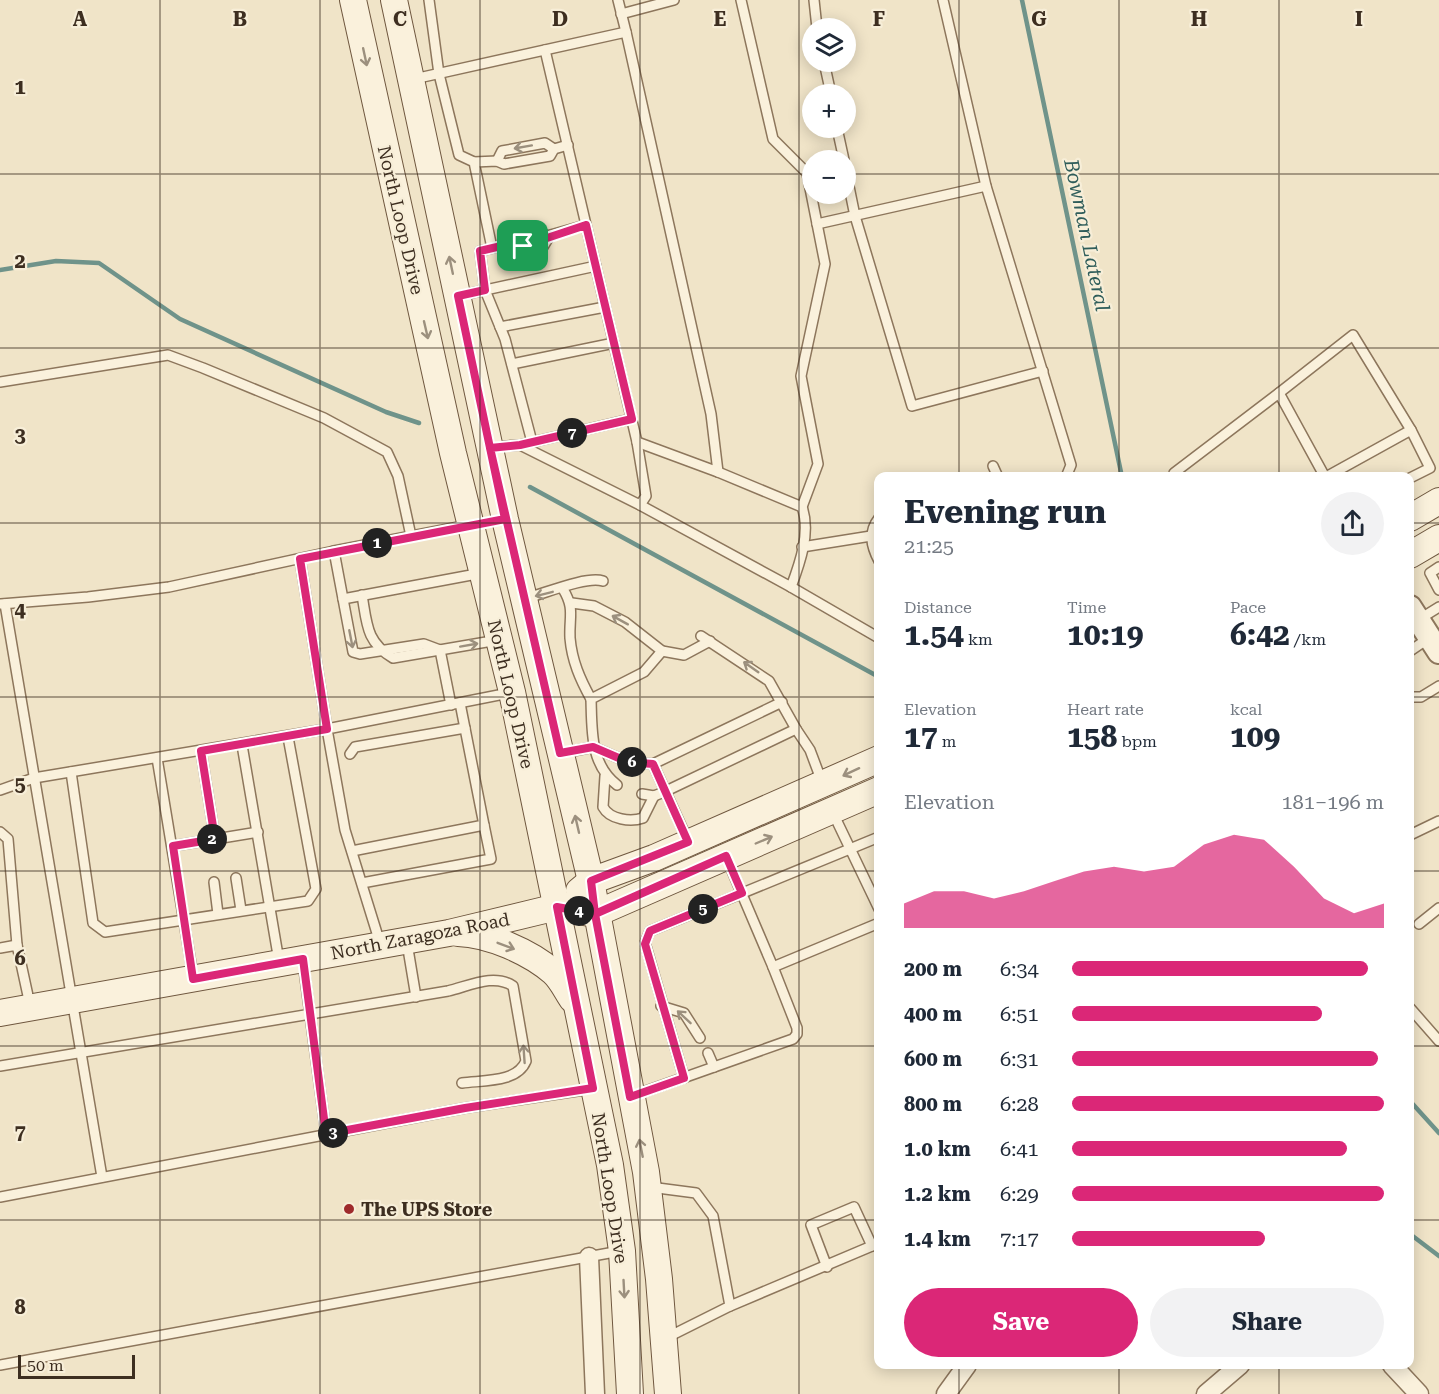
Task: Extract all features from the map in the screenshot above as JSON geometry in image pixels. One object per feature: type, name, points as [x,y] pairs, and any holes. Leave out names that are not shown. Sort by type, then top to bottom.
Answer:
[{"type":"main road","name":"North Loop Drive","points":[[353,0],[471,525],[512,692],[610,1165],[622,1251],[630,1394]]},
{"type":"main road","name":"North Loop Drive","points":[[394,0],[505,519],[591,881],[595,914],[648,1187],[668,1394]]},
{"type":"main road","points":[[471,525],[505,519]]},
{"type":"main road","points":[[1414,553],[1439,538]]},
{"type":"main road","name":"North Zaragoza Road","points":[[0,1013],[449,933],[557,907],[591,881],[688,842],[874,761]]},
{"type":"main road","points":[[595,914],[874,792]]},
{"type":"main road","name":"North Zaragoza Road","points":[[557,907],[595,914]]},
{"type":"main road","points":[[449,933],[465,934],[532,956],[555,974],[576,1004]]},
{"type":"street","points":[[589,1257],[595,1394]]},
{"type":"street","points":[[946,1394],[964,1369]]},
{"type":"street","points":[[1206,1394],[1234,1369]]},
{"type":"street","points":[[1396,1369],[1419,1394]]},
{"type":"lane","points":[[429,0],[439,74],[459,156],[474,162],[497,161],[504,164],[550,156],[554,149],[568,145]]},
{"type":"lane","points":[[618,0],[711,414],[718,472]]},
{"type":"lane","points":[[621,14],[674,0]]},
{"type":"lane","points":[[741,0],[773,139],[807,173],[825,264],[801,376],[818,464],[802,507],[806,518],[802,547],[791,587]]},
{"type":"lane","points":[[814,0],[816,18]]},
{"type":"lane","points":[[943,0],[986,186],[1071,465],[1068,472]]},
{"type":"lane","points":[[411,79],[626,32]]},
{"type":"lane","points":[[545,50],[637,442],[646,496],[640,505]]},
{"type":"lane","points":[[474,162],[492,248]]},
{"type":"lane","points":[[817,224],[986,186]]},
{"type":"lane","points":[[853,204],[912,406],[1043,371]]},
{"type":"lane","points":[[532,442],[512,364],[485,290],[480,251],[514,243],[523,246],[549,235],[586,225]]},
{"type":"lane","points":[[504,245],[520,255],[543,247],[549,235]]},
{"type":"lane","points":[[458,296],[596,266]]},
{"type":"lane","points":[[500,327],[605,307]]},
{"type":"lane","points":[[1175,472],[1353,335],[1411,430],[1430,468],[1414,476]]},
{"type":"lane","points":[[512,364],[614,343]]},
{"type":"lane","points":[[0,382],[168,355],[204,368],[324,418],[387,452],[398,476],[411,536]]},
{"type":"lane","points":[[1279,393],[1322,472]]},
{"type":"lane","points":[[490,448],[520,445],[632,419]]},
{"type":"lane","points":[[1334,472],[1411,430]]},
{"type":"lane","points":[[637,442],[802,507]]},
{"type":"lane","points":[[520,445],[640,505],[874,635]]},
{"type":"lane","points":[[993,466],[996,472]]},
{"type":"lane","points":[[102,1177],[2,604],[169,587],[334,551],[471,525]]},
{"type":"lane","points":[[874,525],[871,536],[874,545]]},
{"type":"lane","points":[[802,547],[871,536]]},
{"type":"lane","points":[[334,551],[353,652],[360,654],[424,644],[440,650],[499,639]]},
{"type":"lane","points":[[300,559],[345,830],[381,945]]},
{"type":"lane","points":[[1439,567],[1430,573],[1439,590]]},
{"type":"lane","points":[[343,599],[483,573]]},
{"type":"lane","points":[[524,599],[563,589],[582,581],[603,580]]},
{"type":"lane","points":[[563,589],[572,603],[570,638],[576,671],[591,699],[593,747],[605,776],[603,807],[610,815],[629,820],[643,818],[654,796]]},
{"type":"lane","points":[[362,596],[369,634],[379,650]]},
{"type":"lane","points":[[572,603],[594,606],[625,621],[662,651],[684,655],[710,641]]},
{"type":"lane","points":[[1414,645],[1439,608]]},
{"type":"lane","points":[[701,636],[769,681],[810,750],[823,784]]},
{"type":"lane","points":[[362,883],[491,859],[465,728],[455,704],[440,650]]},
{"type":"lane","points":[[591,699],[644,672],[662,651]]},
{"type":"lane","points":[[1414,696],[1421,697],[1439,686]]},
{"type":"lane","points":[[0,790],[34,778],[288,737],[512,692]]},
{"type":"lane","points":[[560,753],[593,747],[628,762],[653,764],[782,702]]},
{"type":"lane","points":[[350,754],[355,747],[465,728]]},
{"type":"lane","points":[[642,794],[654,796],[664,792],[796,729]]},
{"type":"lane","points":[[71,772],[93,923],[105,932],[308,901],[316,890],[288,737]]},
{"type":"lane","points":[[242,745],[269,906],[310,1014],[326,1134]]},
{"type":"lane","points":[[201,751],[211,839],[209,851]]},
{"type":"lane","points":[[157,758],[193,979]]},
{"type":"lane","points":[[653,764],[688,842]]},
{"type":"lane","points":[[336,775],[343,765]]},
{"type":"lane","points":[[605,776],[617,785]]},
{"type":"lane","points":[[832,811],[874,899]]},
{"type":"lane","points":[[1414,833],[1439,820]]},
{"type":"lane","points":[[352,851],[484,825]]},
{"type":"lane","points":[[0,832],[8,839],[17,945],[31,1008]]},
{"type":"lane","points":[[173,846],[258,832]]},
{"type":"lane","points":[[229,837],[231,848]]},
{"type":"lane","points":[[684,1078],[661,1006],[645,944],[650,931],[874,839]]},
{"type":"lane","points":[[630,1097],[793,1039],[797,1034],[773,967],[726,856]]},
{"type":"lane","points":[[0,862],[10,865]]},
{"type":"lane","points":[[236,878],[241,910]]},
{"type":"lane","points":[[213,882],[218,914]]},
{"type":"lane","points":[[1419,924],[1439,908]]},
{"type":"lane","points":[[773,967],[874,925]]},
{"type":"lane","points":[[407,940],[416,997]]},
{"type":"lane","points":[[0,948],[17,945]]},
{"type":"lane","points":[[0,1066],[416,997],[492,980],[504,980],[513,986],[526,1061],[523,1069],[514,1076],[462,1083]]},
{"type":"lane","points":[[661,1006],[684,1013],[700,1038]]},
{"type":"lane","points":[[1414,1013],[1439,1041]]},
{"type":"lane","points":[[708,1053],[714,1067]]},
{"type":"lane","points":[[0,1197],[465,1108],[593,1088]]},
{"type":"lane","points":[[648,1187],[696,1194],[713,1216],[730,1306]]},
{"type":"lane","points":[[827,1267],[811,1225],[854,1207],[874,1242]]},
{"type":"lane","points":[[664,1340],[730,1306],[874,1246]]},
{"type":"lane","points":[[0,1365],[622,1251]]},
{"type":"waterway","name":"Bowman Lateral","points":[[1022,0],[1121,472]]},
{"type":"waterway","points":[[0,270],[56,261],[99,263],[180,319],[386,412],[419,423]]},
{"type":"waterway","points":[[530,487],[874,674]]},
{"type":"waterway","name":"Bowman Lateral","points":[[1414,1105],[1439,1133]]},
{"type":"waterway","points":[[1414,1237],[1439,1256]]},
{"type":"place","name":"The UPS Store","points":[[349,1209]]},
{"type":"route","points":[[523,246],[514,243],[480,251],[485,290],[458,296],[505,519],[300,559],[327,729],[201,751],[215,839],[173,846],[193,979],[303,959],[326,1134],[465,1108],[593,1088],[557,907],[595,914],[630,1097],[684,1078],[661,1006],[645,944],[647,935],[650,931],[742,893],[726,856],[595,914],[591,881],[654,858],[688,842],[653,764],[628,762],[593,747],[560,753],[505,519],[490,448],[520,445],[632,419],[586,225],[547,236],[540,241],[523,246]]}]
